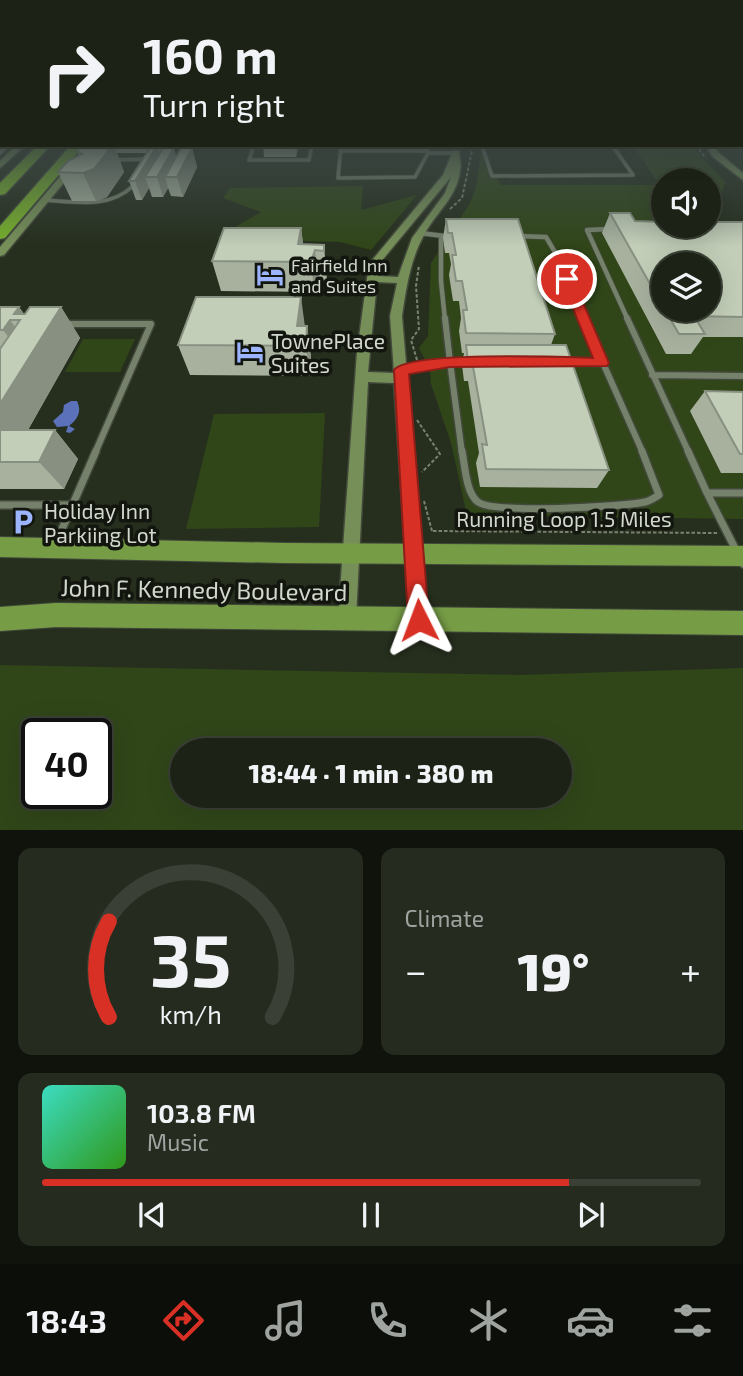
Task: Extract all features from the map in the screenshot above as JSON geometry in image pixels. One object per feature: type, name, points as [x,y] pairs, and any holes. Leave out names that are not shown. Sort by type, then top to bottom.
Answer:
[{"type":"highway","points":[[0,191],[22,168]]},
{"type":"highway","points":[[0,214],[43,168]]},
{"type":"highway","points":[[0,235],[47,181],[64,168]]},
{"type":"main road","name":"John F. Kennedy Boulevard","points":[[0,547],[53,550],[742,559]]},
{"type":"main road","name":"John F. Kennedy Boulevard","points":[[0,619],[56,615],[743,623]]},
{"type":"street","points":[[0,253],[71,168]]},
{"type":"street","points":[[347,619],[362,377],[374,264],[452,168]]},
{"type":"street","points":[[419,620],[396,316],[403,270],[443,205],[459,168]]},
{"type":"street","points":[[372,279],[402,280]]},
{"type":"street","points":[[362,377],[402,374]]},
{"type":"lane","points":[[339,168],[338,178],[415,177],[420,168]]},
{"type":"lane","points":[[489,168],[492,176],[634,175],[629,168]]},
{"type":"lane","points":[[45,201],[120,198],[125,197],[133,186]]},
{"type":"lane","points":[[614,229],[587,230],[652,375],[742,559]]},
{"type":"lane","points":[[425,234],[465,237]]},
{"type":"lane","points":[[441,236],[441,281],[450,362],[460,443],[471,493],[479,503],[496,507],[594,508],[648,502],[659,495],[557,249],[546,237],[512,236]]},
{"type":"lane","points":[[53,550],[151,324],[55,324]]},
{"type":"lane","points":[[402,374],[450,362],[478,362]]},
{"type":"lane","points":[[561,362],[602,363]]},
{"type":"lane","points":[[652,375],[743,376]]},
{"type":"lane","points":[[708,493],[743,493]]},
{"type":"lane","points":[[0,505],[74,505]]},
{"type":"path","points":[[447,212],[461,198],[462,168]]},
{"type":"path","points":[[418,369],[420,364],[413,352],[411,340],[419,329],[416,286],[425,234]]},
{"type":"path","points":[[416,418],[422,434],[435,444],[440,454],[421,473]]},
{"type":"path","name":"Running Loop 1.5 Miles","points":[[422,494],[432,531],[728,532]]},
{"type":"green space","points":[[479,168],[491,168],[501,185],[651,185],[651,238],[683,238],[707,252],[651,252],[651,322],[721,322],[721,260],[743,273],[743,519],[467,515],[451,443],[431,384],[430,369],[419,348],[428,336],[431,263],[470,203]]},
{"type":"green space","points":[[721,178],[725,182],[721,195]]},
{"type":"green space","points":[[363,186],[361,210],[417,195],[371,250],[340,242],[216,238],[261,212],[223,198],[230,188]]},
{"type":"green space","points":[[83,339],[135,339],[120,372],[65,372]]},
{"type":"green space","points":[[325,413],[319,527],[186,529],[214,414]]},
{"type":"green space","points":[[0,665],[518,675],[743,668],[743,830],[0,830]]},
{"type":"water","points":[[77,401],[79,411],[77,418],[69,426],[75,429],[70,433],[66,432],[68,426],[57,427],[53,421],[63,412],[64,405]]},
{"type":"building","points":[[62,168],[95,168],[83,173],[58,172]]},
{"type":"building","points":[[137,168],[143,168],[135,181],[129,181]]},
{"type":"building","points":[[151,168],[162,168],[157,177],[145,177]]},
{"type":"building","points":[[170,168],[182,168],[177,177],[165,177]]},
{"type":"building","points":[[610,213],[630,213],[635,221],[651,222],[651,238],[721,238],[721,222],[743,222],[743,317],[721,317],[721,252],[651,252],[651,286]]},
{"type":"building","points":[[446,219],[518,219],[555,334],[466,333],[463,310],[467,310],[462,281],[456,281],[452,255],[456,255]]},
{"type":"building","points":[[224,228],[301,228],[298,244],[324,245],[324,251],[315,250],[311,262],[212,261]]},
{"type":"building","points":[[196,297],[301,297],[297,326],[307,326],[306,346],[178,345]]},
{"type":"building","points":[[0,307],[19,307],[14,314],[25,314],[30,307],[61,307],[0,404],[0,349],[20,320],[10,320],[3,330],[0,330]]},
{"type":"building","points":[[672,322],[698,322],[705,334],[679,334]]},
{"type":"building","points":[[466,345],[566,345],[609,470],[486,469],[482,444],[487,445],[472,361],[468,361]]},
{"type":"building","points":[[705,391],[743,392],[743,454],[740,454]]},
{"type":"building","points":[[0,430],[55,430],[39,462],[0,462]]},
{"type":"place","name":"Fairfield Inn and Suites","points":[[270,275]]},
{"type":"place","name":"TownePlace Suites","points":[[250,352]]},
{"type":"place","name":"Holiday Inn Parkiing Lot","points":[[23,522]]},
{"type":"route","points":[[419,620],[402,370],[450,362],[602,363],[567,279]]}]
